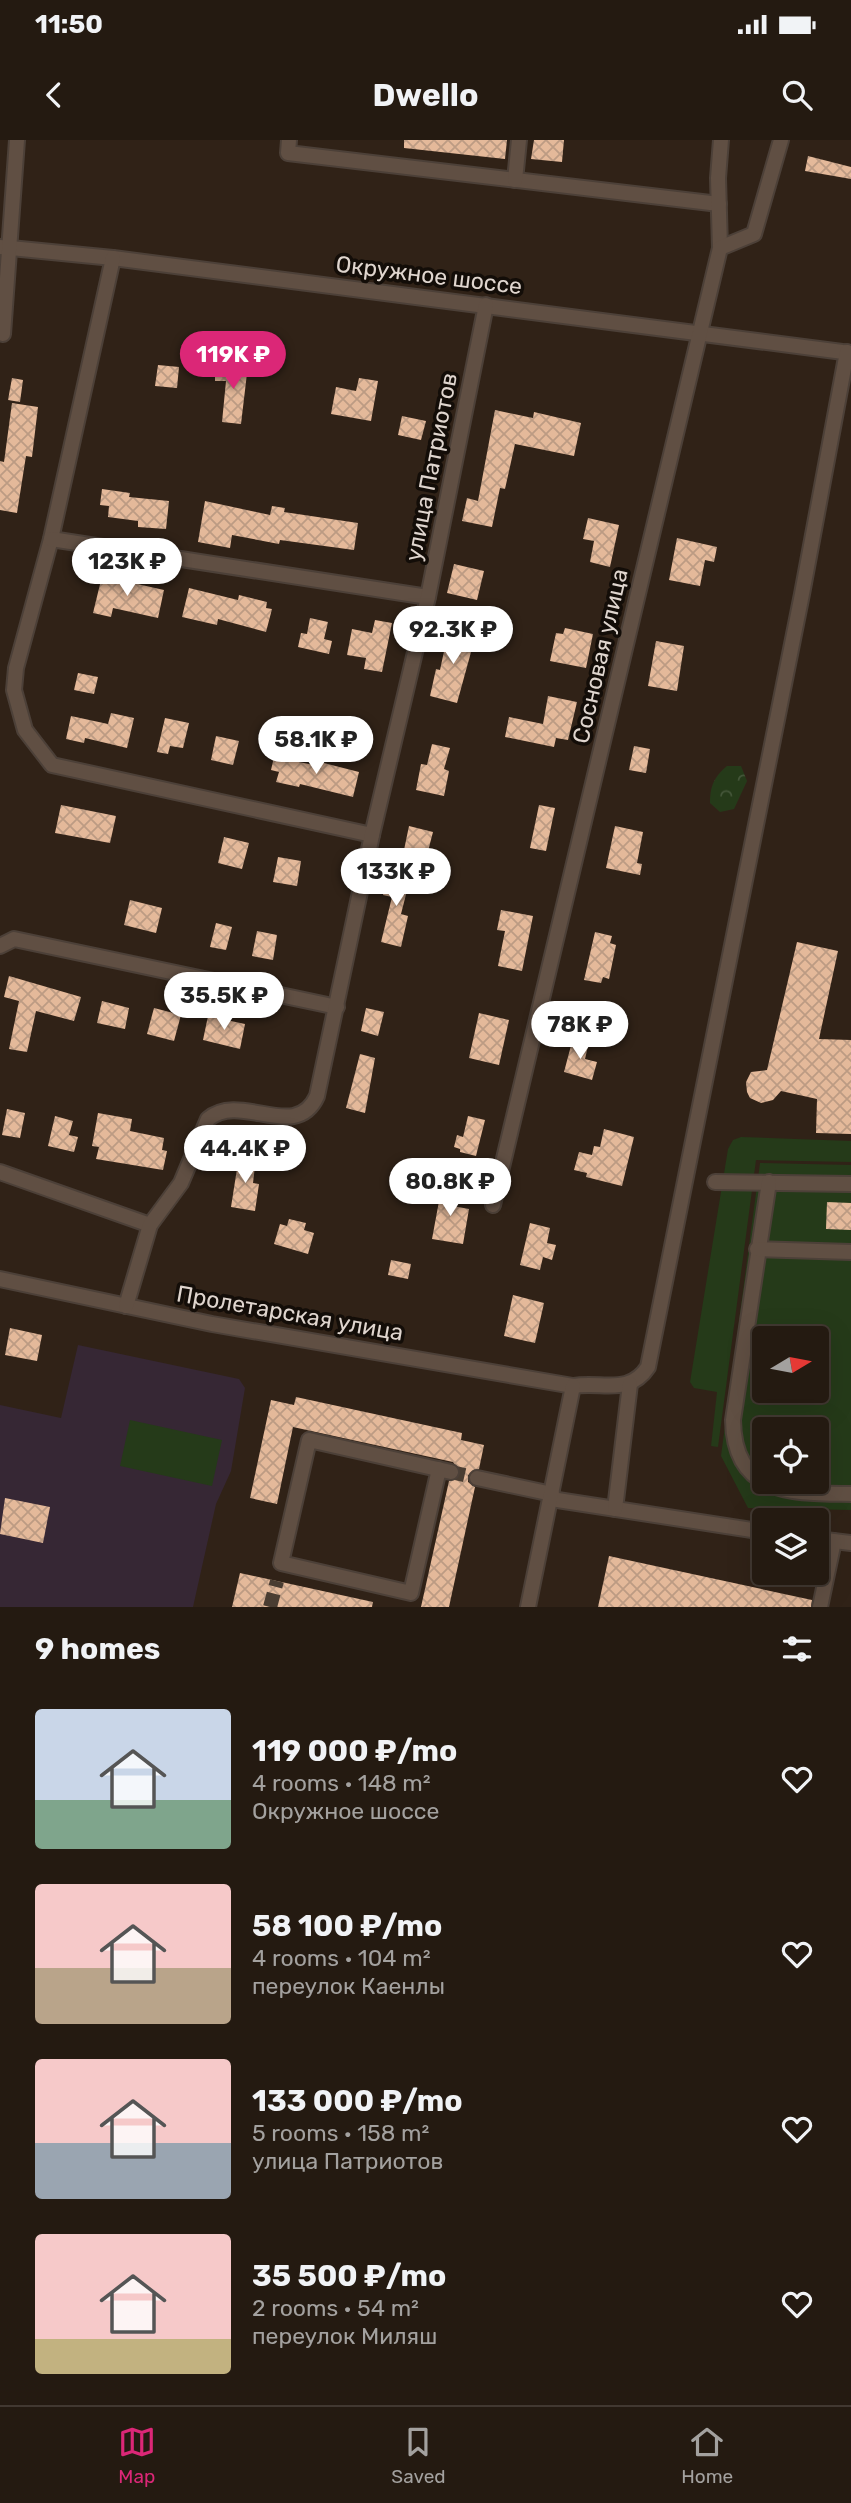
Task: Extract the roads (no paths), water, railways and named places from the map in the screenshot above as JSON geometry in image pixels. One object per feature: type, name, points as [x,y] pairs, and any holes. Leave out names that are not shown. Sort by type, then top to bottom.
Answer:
[{"type":"street","points":[[3,334],[4,248],[17,140]]},
{"type":"street","points":[[289,140],[288,153],[719,204]]},
{"type":"street","points":[[515,180],[519,140]]},
{"type":"street","name":"Сосновая улица","points":[[494,1205],[720,248],[721,140]]},
{"type":"street","points":[[720,248],[754,234],[781,140]]},
{"type":"street","name":"Окружное шоссе","points":[[4,248],[113,258],[849,352]]},
{"type":"street","points":[[113,258],[51,539],[16,668],[15,690],[25,730],[52,765],[372,835]]},
{"type":"street","name":"улица Патриотов","points":[[150,1225],[181,1183],[202,1127],[214,1113],[230,1109],[293,1118],[313,1104],[428,597],[486,305]]},
{"type":"street","points":[[615,1509],[630,1384],[648,1367],[849,352]]},
{"type":"street","points":[[51,539],[428,597]]},
{"type":"street","points":[[0,946],[13,939],[334,1008]]},
{"type":"street","points":[[0,1172],[150,1225],[126,1306]]},
{"type":"street","points":[[715,1182],[851,1184]]},
{"type":"street","points":[[769,1182],[733,1420],[738,1451],[747,1468],[772,1488],[790,1493],[851,1494]]},
{"type":"street","points":[[757,1249],[851,1252]]},
{"type":"street","name":"Пролетарская улица","points":[[0,1279],[212,1324],[573,1386],[591,1382],[614,1388],[630,1384]]},
{"type":"street","points":[[528,1607],[573,1386]]},
{"type":"street","points":[[309,1440],[445,1471],[411,1593],[281,1563],[309,1440]]},
{"type":"street","points":[[477,1478],[551,1497],[752,1530]]},
{"type":"street","points":[[829,1540],[851,1543]]},
{"type":"street","points":[[820,1607],[834,1541]]},
{"type":"tunnel","points":[[451,1472],[477,1478]]},
{"type":"tunnel","points":[[270,1607],[277,1581]]}]
